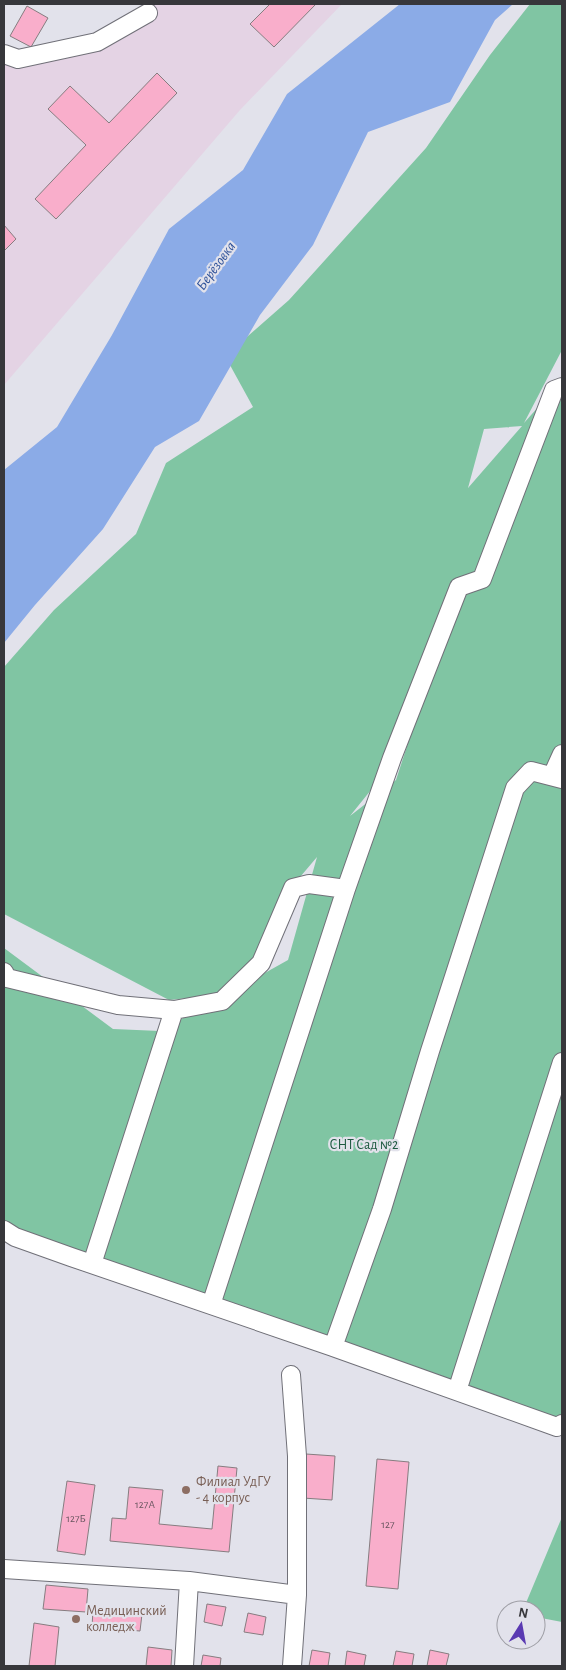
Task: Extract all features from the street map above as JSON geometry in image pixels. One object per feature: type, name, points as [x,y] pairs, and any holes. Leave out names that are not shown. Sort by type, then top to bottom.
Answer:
[{"type":"street","points":[[4,54],[18,59],[97,42],[148,13]]},
{"type":"street","points":[[211,1305],[346,890],[392,758],[459,587],[482,580],[554,390],[562,388]]},
{"type":"street","points":[[333,1347],[382,1209],[430,1052],[515,788],[531,771],[557,778],[562,754]]},
{"type":"street","points":[[4,972],[7,978],[118,1005],[174,1010],[222,1001],[261,963],[293,888],[310,884],[346,890]]},
{"type":"street","points":[[92,1264],[174,1010]]},
{"type":"street","points":[[457,1391],[562,1062]]},
{"type":"street","points":[[4,1230],[15,1237],[557,1427],[562,1424]]},
{"type":"street","points":[[291,1375],[297,1456],[297,1595],[292,1666]]},
{"type":"street","points":[[4,1568],[189,1581],[297,1595]]},
{"type":"street","points":[[184,1666],[189,1581]]},
{"type":"shaded area","points":[[146,4],[342,4],[240,110],[4,385],[4,60],[127,33]]},
{"type":"green space","name":"СНТ Сад №2","points":[[530,4],[562,4],[562,350],[524,423],[562,380],[562,1422],[30,1239],[4,1222],[4,948],[113,1029],[160,1031],[226,994],[169,1000],[4,914],[4,667],[54,610],[136,534],[166,463],[253,407],[225,356],[289,300],[426,148],[490,55]],"holes":[[[522,426],[468,488],[484,429]],[[441,642],[396,780],[350,816],[387,770]],[[317,857],[288,960],[263,974],[295,883]]]},
{"type":"green space","points":[[562,1517],[562,1622],[546,1619],[546,1600],[527,1600]]},
{"type":"water","name":"Берёзовка","points":[[400,4],[513,4],[495,20],[450,102],[368,132],[313,245],[260,315],[199,421],[155,447],[103,529],[35,605],[4,643],[4,470],[57,427],[112,335],[169,229],[243,170],[287,94]]},
{"type":"building","points":[[270,4],[316,4],[274,47],[250,24]]},
{"type":"building","points":[[27,6],[48,18],[31,47],[10,36]]},
{"type":"building","points":[[157,73],[177,93],[56,219],[35,199],[86,145],[48,109],[70,86],[109,123]]},
{"type":"building","points":[[4,225],[16,239],[4,251]]},
{"type":"building","points":[[306,1454],[335,1456],[332,1500],[303,1498]]},
{"type":"building","points":[[377,1459],[409,1462],[398,1589],[366,1586]]},
{"type":"building","points":[[218,1466],[237,1468],[229,1552],[110,1541],[112,1518],[126,1519],[129,1487],[163,1490],[159,1524],[212,1529]]},
{"type":"building","points":[[67,1481],[95,1485],[85,1555],[57,1551]]},
{"type":"building","points":[[46,1585],[88,1589],[86,1612],[43,1609]]},
{"type":"building","points":[[207,1604],[226,1607],[222,1626],[204,1622]]},
{"type":"building","points":[[93,1610],[142,1614],[140,1631],[92,1627]]},
{"type":"building","points":[[248,1613],[266,1617],[263,1635],[244,1632]]},
{"type":"building","points":[[34,1623],[59,1627],[55,1666],[29,1666]]},
{"type":"building","points":[[148,1647],[172,1650],[171,1666],[146,1666]]},
{"type":"building","points":[[312,1650],[330,1653],[328,1666],[309,1666]]},
{"type":"building","points":[[430,1650],[449,1654],[446,1666],[427,1666]]},
{"type":"building","points":[[347,1651],[366,1655],[364,1666],[345,1666]]},
{"type":"building","points":[[396,1651],[414,1654],[412,1666],[393,1666]]},
{"type":"building","points":[[203,1655],[221,1658],[220,1666],[201,1666]]},
{"type":"place","name":"Филиал УдГУ - 4 корпус","points":[[186,1490]]},
{"type":"place","name":"Медицинский колледж","points":[[76,1619]]}]
